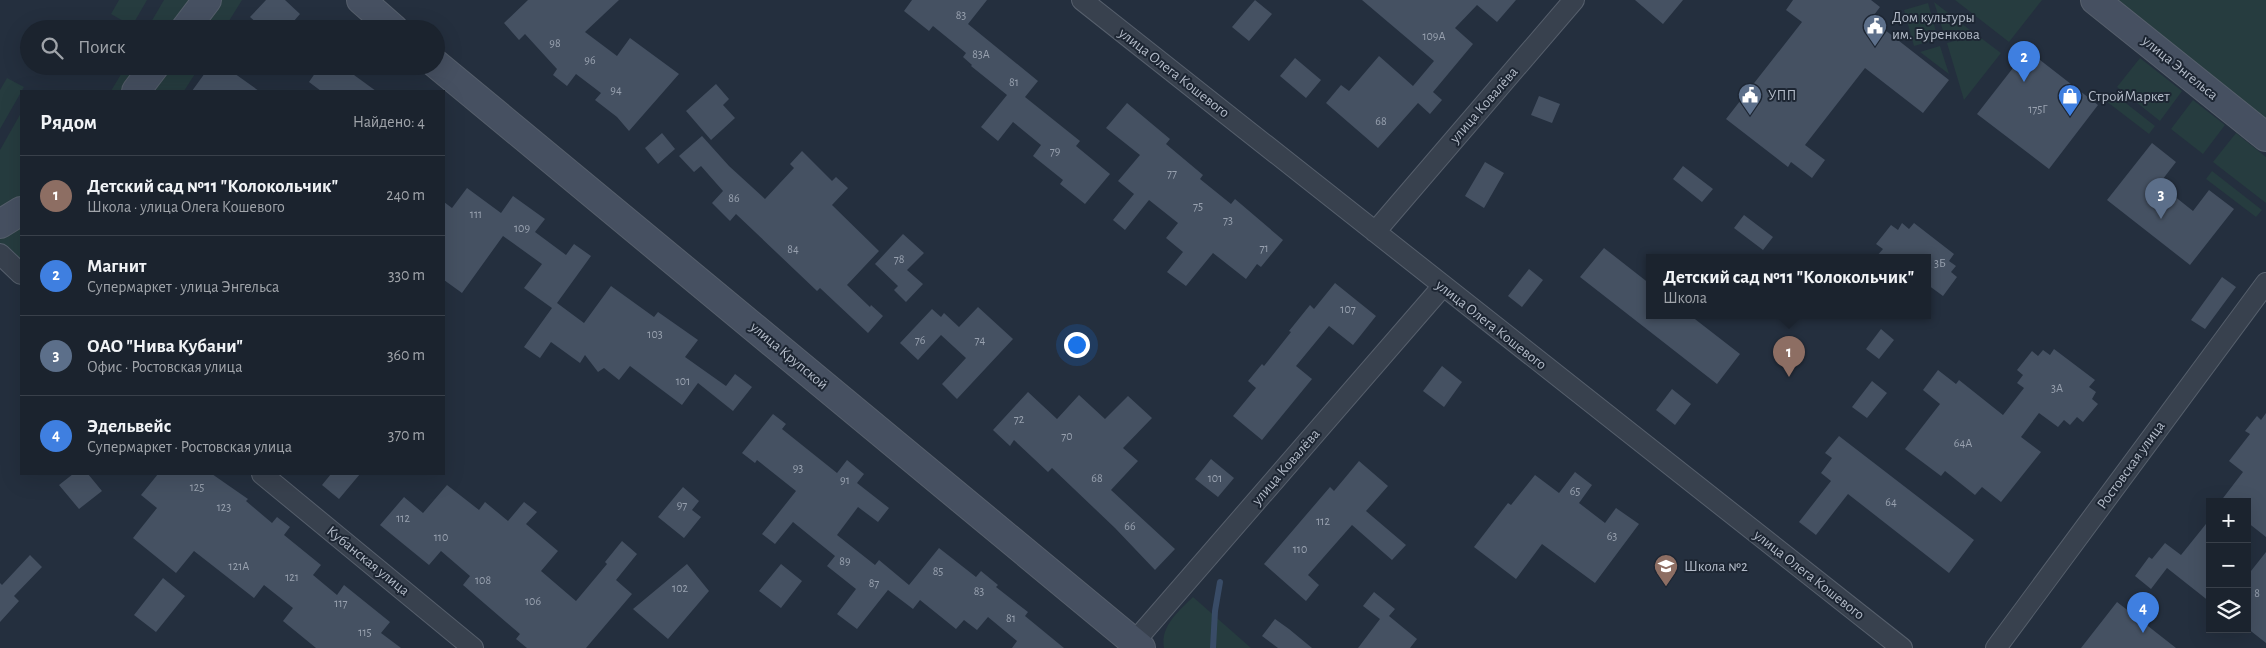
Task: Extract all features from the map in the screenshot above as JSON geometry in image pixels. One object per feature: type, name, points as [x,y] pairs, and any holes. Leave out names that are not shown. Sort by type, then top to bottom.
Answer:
[{"type":"street","points":[[192,20],[207,0]]},
{"type":"street","points":[[361,0],[384,20]]},
{"type":"street","name":"улица Олега Кошевого","points":[[1082,0],[1442,287],[1902,648]]},
{"type":"street","name":"улица Ковалёва","points":[[1375,232],[1574,0]]},
{"type":"street","name":"улица Энгельса","points":[[2095,0],[2266,137]]},
{"type":"street","name":"улица Крупской","points":[[445,71],[1135,646]]},
{"type":"street","points":[[137,90],[149,75]]},
{"type":"street","points":[[0,224],[20,212]]},
{"type":"street","points":[[0,254],[20,273]]},
{"type":"street","name":"Ростовская улица","points":[[1996,648],[2266,283]]},
{"type":"street","name":"улица Ковалёва","points":[[1135,646],[1442,287]]},
{"type":"street","name":"Кубанская улица","points":[[263,475],[473,648]]},
{"type":"green space","points":[[119,0],[147,0],[135,20],[122,20],[111,14]]},
{"type":"green space","points":[[164,0],[196,0],[182,20],[152,20]]},
{"type":"green space","points":[[219,0],[242,0],[230,20],[203,20]]},
{"type":"green space","points":[[1955,0],[2042,0],[2009,42]]},
{"type":"green space","points":[[2113,0],[2266,0],[2266,121]]},
{"type":"green space","points":[[1934,2],[1970,30],[1945,37]]},
{"type":"green space","points":[[1928,3],[1938,39],[1914,46],[1904,10]]},
{"type":"green space","points":[[1977,35],[2001,53],[1964,100],[1947,43]]},
{"type":"green space","points":[[1940,46],[1949,74],[1920,52]]},
{"type":"green space","points":[[2140,58],[2182,91],[2160,121],[2117,87]]},
{"type":"green space","points":[[121,75],[139,75],[127,90],[112,90]]},
{"type":"green space","points":[[159,75],[194,75],[185,90],[147,90]]},
{"type":"green space","points":[[7,78],[24,87],[20,90],[20,94],[0,129],[0,90]]},
{"type":"green space","points":[[2113,93],[2155,126],[2149,134],[2106,101]]},
{"type":"green space","points":[[2193,100],[2225,125],[2203,154],[2171,129]]},
{"type":"green space","points":[[20,115],[20,198],[0,208],[0,150]]},
{"type":"green space","points":[[2236,133],[2266,157],[2266,203],[2213,162]]},
{"type":"green space","points":[[2212,171],[2262,210],[2256,217],[2206,179]]},
{"type":"green space","points":[[20,223],[20,264],[0,244],[0,235]]},
{"type":"green space","points":[[1193,597],[1251,648],[1164,648],[1165,633],[1168,626],[1177,613]]},
{"type":"building","points":[[266,0],[285,0],[300,14],[295,20],[254,20],[250,17]]},
{"type":"building","points":[[528,0],[619,0],[585,32],[617,56],[630,38],[679,74],[629,131],[617,117],[595,100],[601,93],[576,74],[567,86],[553,75],[557,69],[525,34],[519,40],[504,23]]},
{"type":"building","points":[[912,0],[987,0],[968,24],[1038,81],[1025,97],[1080,141],[1076,146],[1110,174],[1085,204],[1060,184],[1063,180],[1033,156],[1041,145],[1013,122],[998,141],[981,127],[1007,95],[971,66],[963,57],[966,53],[933,26],[929,31],[904,11]]},
{"type":"building","points":[[1255,0],[1272,14],[1249,41],[1232,27]]},
{"type":"building","points":[[1362,0],[1516,0],[1497,22],[1477,5],[1455,28],[1473,44],[1433,92],[1442,100],[1430,114],[1418,103],[1378,148],[1326,103],[1341,85],[1349,91],[1379,56],[1413,86],[1434,61]]},
{"type":"building","points":[[1635,0],[1683,0],[1663,24]]},
{"type":"building","points":[[1793,0],[1871,0],[1880,7],[1871,19],[1949,80],[1923,113],[1865,68],[1805,145],[1825,160],[1812,178],[1791,162],[1788,167],[1726,119],[1802,22],[1786,10]]},
{"type":"building","points":[[2027,50],[2098,105],[2049,169],[1977,114]]},
{"type":"building","points":[[1295,58],[1321,80],[1306,98],[1280,76]]},
{"type":"building","points":[[204,75],[237,75],[258,90],[193,90]]},
{"type":"building","points":[[314,75],[354,75],[375,90],[320,90],[309,82]]},
{"type":"building","points":[[716,84],[729,99],[723,105],[735,118],[711,140],[686,111]]},
{"type":"building","points":[[1539,96],[1560,104],[1552,123],[1531,115]]},
{"type":"building","points":[[1127,103],[1170,139],[1166,144],[1203,175],[1200,179],[1231,204],[1235,199],[1283,240],[1261,267],[1257,264],[1246,279],[1213,253],[1186,286],[1167,272],[1183,252],[1166,238],[1178,223],[1149,200],[1125,230],[1113,220],[1134,194],[1118,181],[1140,155],[1106,128]]},
{"type":"building","points":[[662,133],[675,149],[658,164],[645,148]]},
{"type":"building","points":[[702,136],[729,166],[765,199],[794,168],[790,164],[802,151],[832,181],[836,177],[848,188],[832,205],[879,251],[847,285],[870,307],[871,305],[883,316],[868,333],[820,288],[817,291],[736,214],[730,221],[712,203],[723,191],[701,166],[694,172],[679,156]]},
{"type":"building","points":[[2152,143],[2176,162],[2159,184],[2193,211],[2209,190],[2234,209],[2190,265],[2107,200]]},
{"type":"building","points":[[1485,162],[1504,173],[1484,208],[1465,196]]},
{"type":"building","points":[[1683,166],[1713,189],[1702,202],[1673,179]]},
{"type":"building","points":[[467,188],[501,213],[513,196],[545,219],[535,232],[566,255],[574,244],[591,256],[557,303],[584,323],[611,286],[654,317],[658,312],[698,340],[685,357],[726,386],[735,374],[752,387],[733,411],[698,383],[682,405],[630,366],[619,380],[604,368],[598,372],[585,355],[580,363],[551,342],[540,358],[524,347],[552,308],[524,288],[542,264],[503,236],[462,293],[445,281],[445,203],[452,208]]},
{"type":"building","points":[[1744,215],[1773,237],[1763,250],[1734,228]]},
{"type":"building","points":[[1902,223],[1909,229],[1914,223],[1954,254],[1949,261],[1956,266],[1951,272],[1957,277],[1943,296],[1931,287],[1931,254],[1879,254],[1883,249],[1876,244],[1891,225],[1898,230]]},
{"type":"building","points":[[903,234],[924,253],[907,270],[923,284],[906,302],[894,290],[898,286],[875,264]]},
{"type":"building","points":[[1604,248],[1646,281],[1646,319],[1695,319],[1740,354],[1717,384],[1580,277]]},
{"type":"building","points":[[1529,269],[1543,280],[1522,307],[1508,296]]},
{"type":"building","points":[[2222,277],[2236,287],[2205,329],[2191,320]]},
{"type":"building","points":[[1335,283],[1376,316],[1353,345],[1329,326],[1296,366],[1312,379],[1262,440],[1233,416],[1256,388],[1248,381],[1262,364],[1264,366],[1310,305],[1314,309]]},
{"type":"building","points":[[978,307],[1013,339],[957,399],[942,384],[966,358],[941,335],[918,360],[900,343],[932,309],[941,317],[944,313],[959,327]]},
{"type":"building","points":[[1881,329],[1894,340],[1879,359],[1866,349]]},
{"type":"building","points":[[2054,349],[2095,380],[2089,387],[2096,392],[2092,399],[2098,404],[2083,422],[2077,417],[2070,425],[2064,420],[2058,427],[2039,413],[2021,437],[2041,452],[2001,502],[1982,487],[1975,495],[1945,471],[1941,476],[1905,449],[1940,404],[1923,390],[1938,370],[1956,384],[1959,380],[2003,415],[2024,388],[2017,383],[2023,375],[2017,370],[2032,351],[2038,356],[2043,350],[2050,355]]},
{"type":"building","points":[[1442,366],[1462,382],[1444,407],[1423,391]]},
{"type":"building","points":[[1872,381],[1887,393],[1867,418],[1852,407]]},
{"type":"building","points":[[1672,389],[1691,404],[1675,425],[1656,410]]},
{"type":"building","points":[[1028,392],[1057,419],[1079,395],[1105,419],[1128,396],[1152,418],[1123,448],[1138,461],[1111,490],[1175,549],[1155,570],[1115,528],[1052,468],[1048,472],[1014,440],[1010,446],[993,430]]},
{"type":"building","points":[[2266,413],[2266,537],[2251,525],[2251,498],[2223,498],[2243,472],[2229,461],[2250,434],[2245,431],[2257,416],[2261,420]]},
{"type":"building","points":[[773,414],[786,424],[782,429],[837,473],[847,460],[864,474],[857,483],[889,508],[878,522],[858,507],[837,535],[875,565],[879,560],[909,585],[939,548],[976,577],[981,571],[998,585],[996,587],[1028,612],[1025,616],[1064,648],[1012,648],[1017,641],[988,617],[977,630],[964,620],[956,629],[920,600],[913,609],[888,590],[857,629],[837,614],[856,589],[827,566],[835,556],[793,522],[775,544],[762,534],[796,491],[757,460],[755,463],[742,453]]},
{"type":"building","points":[[1839,436],[1974,540],[1949,573],[1848,494],[1816,535],[1799,522],[1831,481],[1821,473],[1832,458],[1825,453]]},
{"type":"building","points":[[1211,459],[1234,478],[1218,497],[1195,479]]},
{"type":"building","points":[[1359,461],[1388,486],[1366,511],[1406,545],[1392,560],[1352,525],[1308,575],[1319,585],[1306,601],[1264,564],[1330,487],[1334,491]]},
{"type":"building","points":[[1575,472],[1592,485],[1579,503],[1605,523],[1616,508],[1639,524],[1595,583],[1542,544],[1516,579],[1474,547],[1508,503],[1511,505],[1535,475],[1559,493]]},
{"type":"building","points":[[72,475],[89,475],[102,491],[79,509],[59,485]]},
{"type":"building","points":[[157,475],[213,475],[248,499],[246,501],[272,523],[277,517],[290,527],[284,535],[321,565],[313,575],[337,595],[344,585],[390,622],[381,633],[401,648],[316,648],[283,621],[293,608],[264,585],[254,598],[194,551],[176,573],[133,538],[157,508],[141,495]]},
{"type":"building","points":[[330,475],[359,475],[339,499],[322,485]]},
{"type":"building","points":[[447,485],[479,510],[485,502],[508,521],[524,502],[537,512],[526,524],[558,551],[541,571],[576,601],[607,564],[605,562],[622,541],[637,554],[616,580],[632,594],[586,648],[527,648],[516,639],[520,634],[463,585],[470,576],[441,551],[429,565],[380,525],[404,497],[423,513]]},
{"type":"building","points":[[683,487],[699,501],[692,510],[701,517],[684,538],[658,517]]},
{"type":"building","points":[[2206,524],[2206,599],[2167,568],[2151,589],[2135,576],[2149,557],[2152,559],[2165,543],[2181,555]]},
{"type":"building","points":[[2266,552],[2266,643],[2251,631],[2251,571]]},
{"type":"building","points":[[30,555],[42,567],[14,596],[19,601],[0,622],[0,583],[2,585]]},
{"type":"building","points":[[687,564],[709,591],[668,639],[633,609]]},
{"type":"building","points":[[781,564],[802,581],[781,608],[759,591]]},
{"type":"building","points":[[163,578],[185,596],[156,632],[134,615]]},
{"type":"building","points":[[1374,592],[1395,609],[1389,616],[1417,639],[1410,648],[1358,648],[1380,619],[1363,606]]},
{"type":"building","points":[[2117,602],[2139,619],[2176,648],[2081,648]]},
{"type":"building","points":[[1275,619],[1312,648],[1278,648],[1262,636]]},
{"type":"waterway","points":[[1213,648],[1215,611],[1220,582]]},
{"type":"place","name":"Дом культуры им. Буренкова","points":[[1875,47]]},
{"type":"place","name":"Магнит","points":[[2024,82]]},
{"type":"place","name":"УПП","points":[[1750,116]]},
{"type":"place","name":"СтройМаркет","points":[[2070,117]]},
{"type":"place","name":"ОАО \"Нива Кубани\"","points":[[2161,219]]},
{"type":"place","name":"Детский сад №11 \"Колокольчик\"","points":[[1789,377]]},
{"type":"place","name":"Школа №2","points":[[1666,587]]},
{"type":"place","name":"Эдельвейс","points":[[2143,633]]}]
